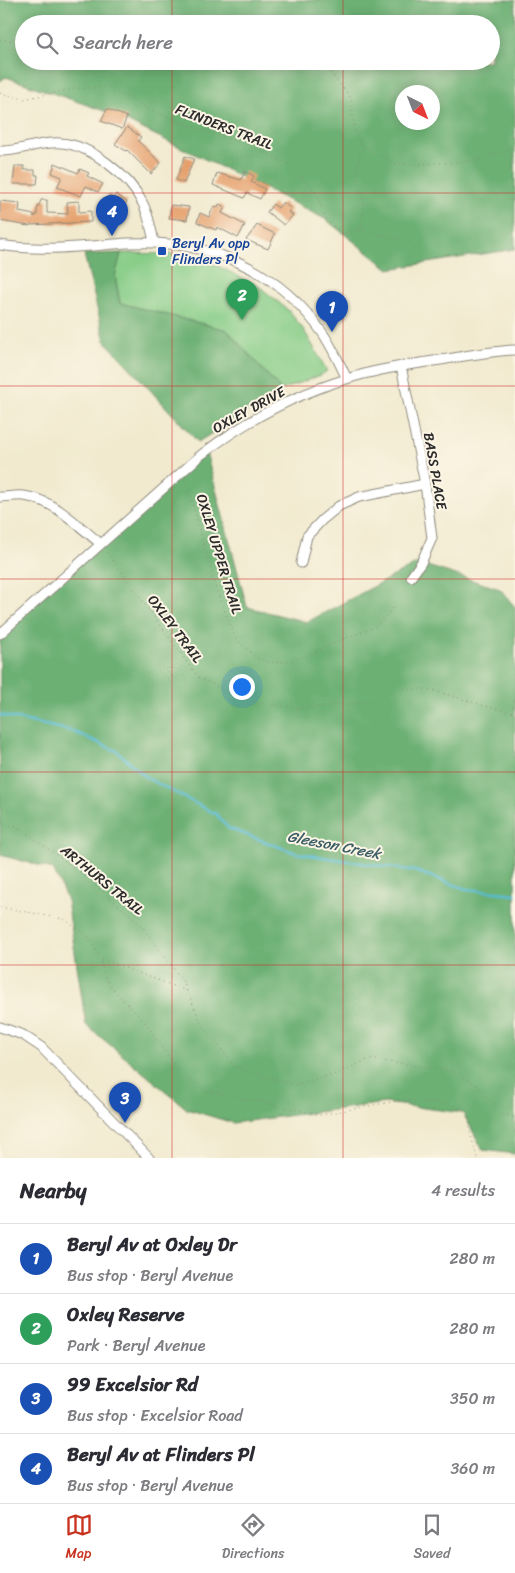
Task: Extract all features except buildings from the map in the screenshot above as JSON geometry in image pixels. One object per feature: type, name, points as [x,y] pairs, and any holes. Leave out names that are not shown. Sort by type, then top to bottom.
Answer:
[{"type":"street","points":[[0,151],[40,144],[61,143],[78,147],[94,155],[129,182],[136,191],[148,217],[154,242]]},
{"type":"street","points":[[0,245],[50,249],[154,242],[199,248],[224,255],[254,269],[280,288],[306,313],[327,340],[347,379]]},
{"type":"street","name":"OXLEY DRIVE","points":[[0,634],[183,471],[225,437],[250,422],[284,404],[347,379],[401,366],[515,350]]},
{"type":"street","name":"BASS PLACE","points":[[401,366],[425,484],[432,538],[421,563],[411,577]]},
{"type":"street","points":[[301,563],[307,536],[322,520],[340,506],[359,497],[425,484]]},
{"type":"street","points":[[0,497],[24,496],[43,502],[61,511],[101,544]]},
{"type":"street","points":[[0,1027],[24,1035],[41,1047],[149,1158]]},
{"type":"path","points":[[0,40],[15,41]]},
{"type":"path","points":[[328,70],[351,98],[355,133],[362,146],[398,164],[476,161],[508,150],[515,143]]},
{"type":"path","name":"FLINDERS TRAIL","points":[[0,94],[24,99],[73,89],[106,87],[145,107],[190,126],[257,148],[292,166],[318,195],[325,219],[342,234],[361,230],[410,242]]},
{"type":"path","points":[[361,230],[364,205],[356,173],[362,146]]},
{"type":"path","name":"OXLEY UPPER TRAIL","points":[[183,471],[217,592],[236,639],[256,657],[270,663],[310,656],[343,639],[376,626],[396,605]]},
{"type":"path","name":"OXLEY TRAIL","points":[[101,544],[198,677],[246,701],[301,709],[373,701],[401,689],[428,689],[515,713]]},
{"type":"path","name":"ARTHURS TRAIL","points":[[0,825],[16,826],[78,870],[139,922],[182,981],[201,1023],[235,1067],[295,1085],[336,1074],[368,1059],[453,1071],[478,1086],[503,1116],[515,1117]]},
{"type":"path","points":[[0,907],[64,919],[89,937],[100,959],[101,970],[110,986],[145,1024],[171,1063],[190,1082],[205,1090],[320,1115],[396,1101],[418,1100],[450,1104],[461,1109],[470,1120],[470,1132],[477,1158]]},
{"type":"path","points":[[100,959],[187,992]]},
{"type":"green space","points":[[0,0],[515,0],[515,249],[389,269],[325,219],[110,113],[6,77],[0,81]]},
{"type":"green space","points":[[121,253],[183,254],[218,266],[260,287],[288,310],[304,330],[327,371],[281,390],[227,330],[120,303],[115,276]]},
{"type":"green space","points":[[121,253],[115,276],[120,303],[227,330],[281,390],[198,442],[105,341],[84,254]]},
{"type":"green space","points":[[206,452],[247,607],[307,622],[418,563],[500,589],[515,607],[515,1154],[483,1150],[463,1113],[385,1103],[233,1123],[187,1109],[86,1025],[67,900],[53,869],[0,855],[0,634]]},
{"type":"waterway","name":"Gleeson Creek","points":[[0,715],[72,731],[117,751],[147,778],[216,814],[228,828],[296,853],[415,871],[466,889],[515,894]]},
{"type":"place","name":"Beryl Av at Flinders Pl","points":[[112,236]]},
{"type":"place","name":"Beryl Av opp Flinders Pl","points":[[162,251]]},
{"type":"place","name":"Oxley Reserve","points":[[242,320]]},
{"type":"place","name":"Beryl Av at Oxley Dr","points":[[332,332]]},
{"type":"place","name":"99 Excelsior Rd","points":[[125,1123]]}]
